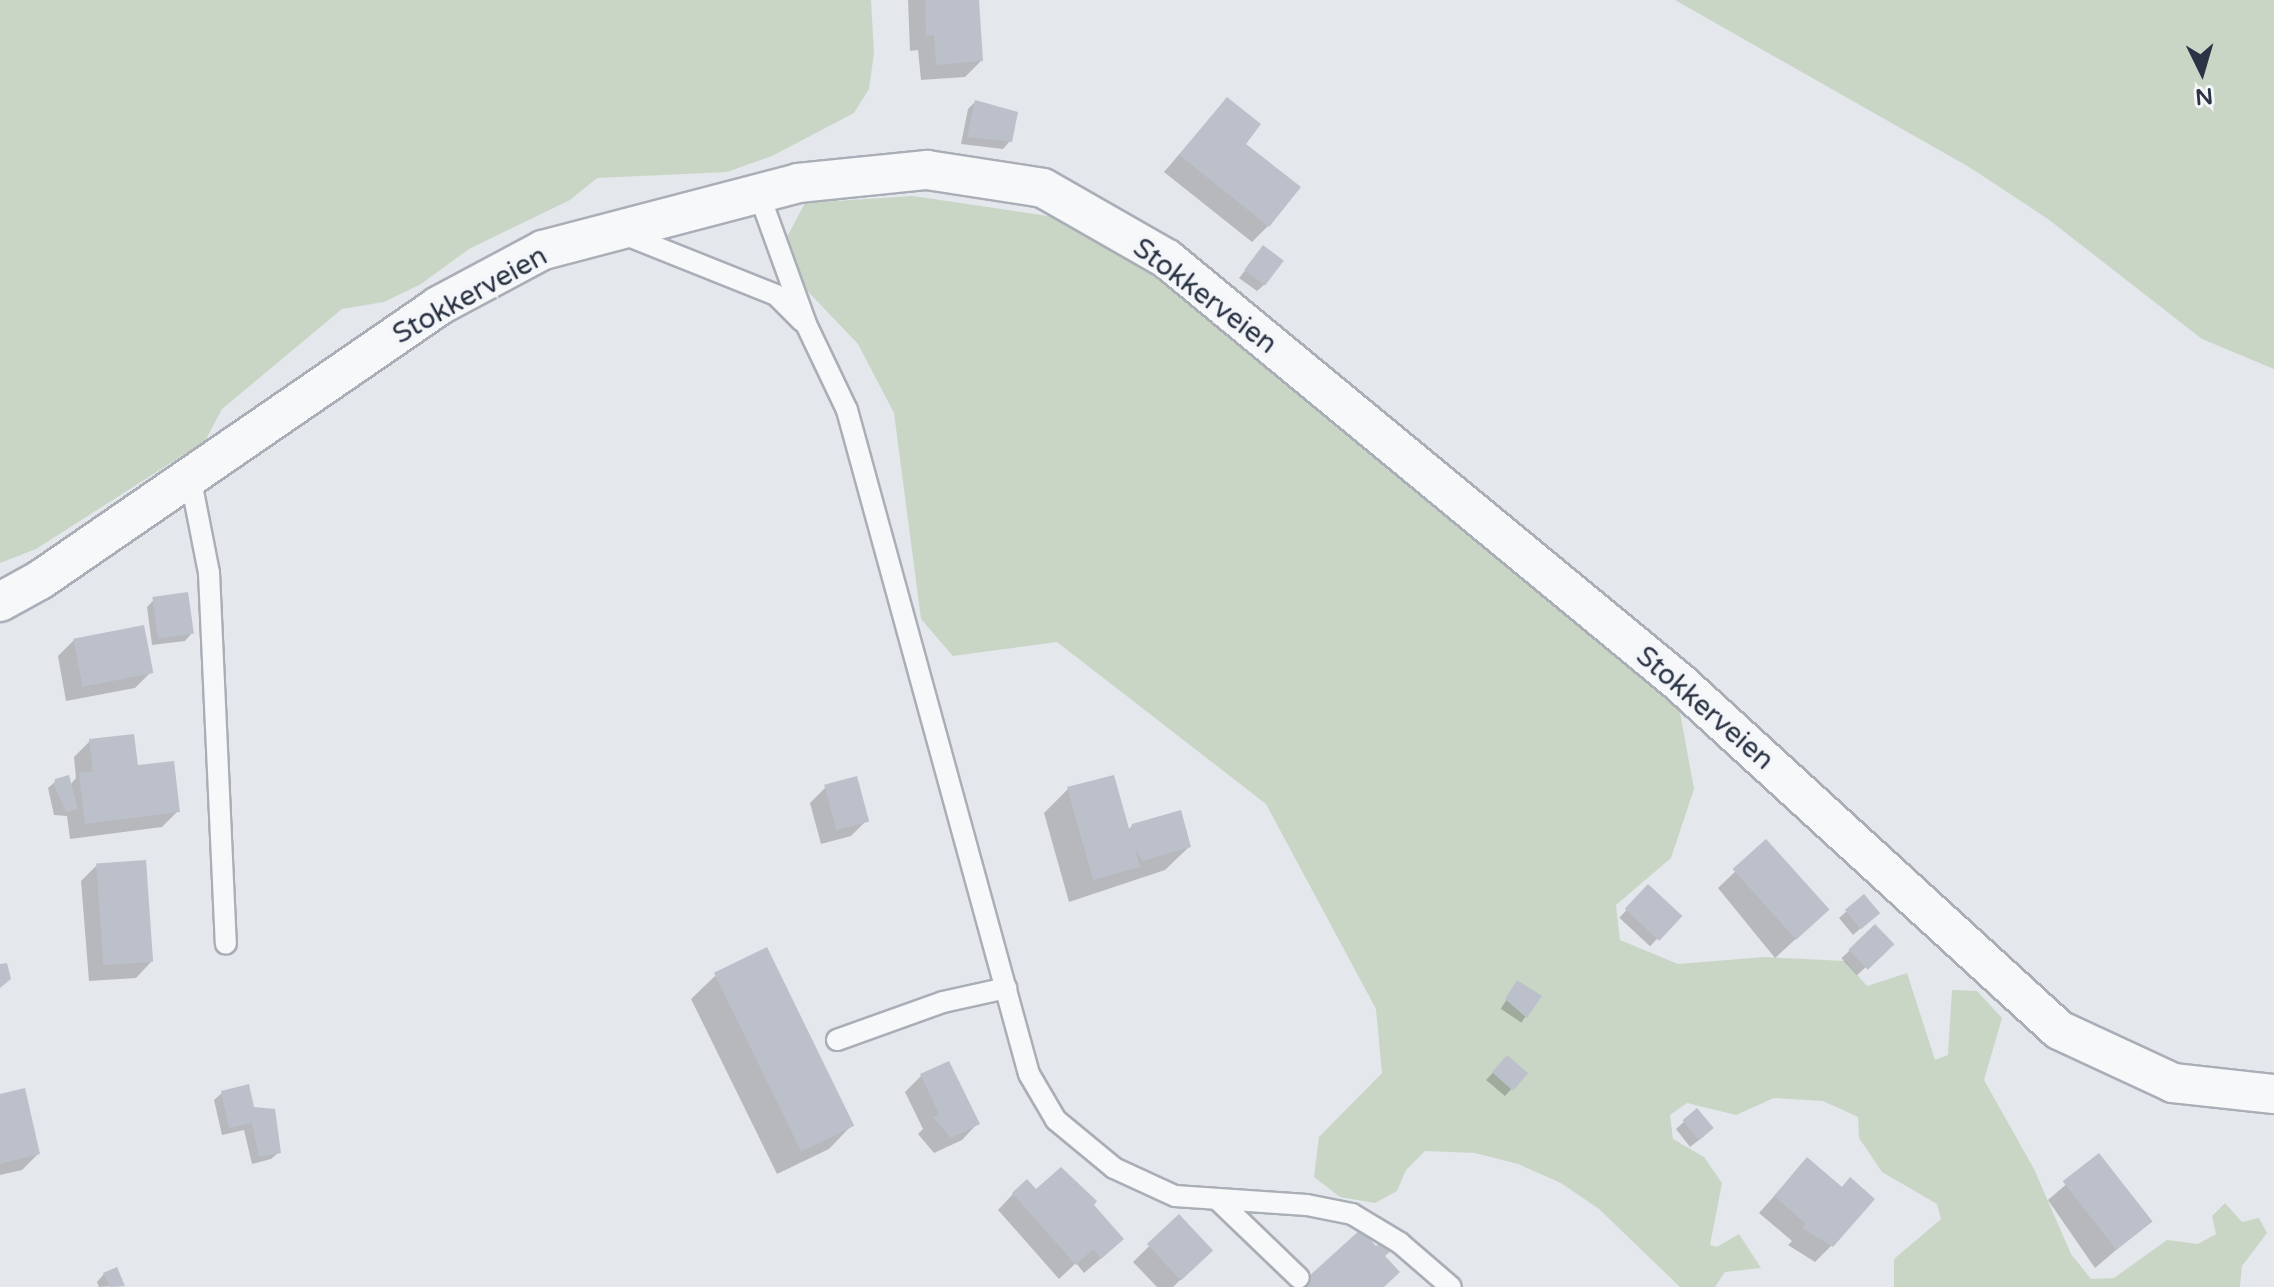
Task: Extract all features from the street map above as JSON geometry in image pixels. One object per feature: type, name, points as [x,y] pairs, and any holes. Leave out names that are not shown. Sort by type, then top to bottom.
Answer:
[{"type":"street","name":"Stokkerveien","points":[[0,602],[438,306],[543,250],[798,183],[927,170],[1043,188],[1167,259],[1679,682],[2059,1030],[2173,1083],[2274,1094]]},
{"type":"lane","points":[[759,194],[806,324],[847,410],[1029,1074],[1056,1120],[1114,1168],[1175,1196],[1307,1205],[1352,1214],[1400,1243],[1451,1287]]},
{"type":"lane","points":[[617,231],[776,295],[806,324]]},
{"type":"lane","points":[[190,476],[209,573],[226,944]]},
{"type":"lane","points":[[837,1040],[943,1002],[1006,988]]},
{"type":"lane","points":[[1218,1200],[1299,1278]]},
{"type":"green space","points":[[0,0],[871,0],[874,53],[869,89],[854,113],[772,156],[727,172],[597,178],[570,200],[469,249],[421,284],[384,302],[342,309],[222,409],[205,441],[36,549],[0,563]]},
{"type":"green space","points":[[1675,0],[2274,0],[2274,369],[2202,339],[2048,219],[1969,167]]},
{"type":"green space","points":[[913,196],[1061,218],[1169,285],[1385,452],[1679,707],[1694,789],[1671,858],[1616,905],[1620,940],[1678,964],[1765,957],[1845,961],[1867,986],[1907,973],[1935,1060],[1948,1055],[1952,990],[1977,991],[2002,1018],[1984,1080],[2034,1169],[2071,1254],[2091,1279],[2114,1278],[2167,1240],[2198,1244],[2216,1234],[2212,1216],[2225,1203],[2242,1222],[2259,1218],[2267,1233],[2242,1266],[2240,1287],[1894,1287],[1894,1259],[1941,1219],[1937,1204],[1882,1172],[1859,1138],[1858,1117],[1823,1101],[1774,1098],[1736,1115],[1687,1103],[1670,1115],[1673,1139],[1704,1157],[1722,1183],[1710,1245],[1717,1247],[1739,1234],[1761,1268],[1725,1272],[1715,1287],[1680,1287],[1599,1209],[1561,1183],[1518,1164],[1475,1153],[1425,1151],[1406,1170],[1397,1191],[1375,1203],[1340,1197],[1314,1177],[1319,1137],[1382,1073],[1376,1009],[1266,804],[1057,642],[953,656],[921,619],[894,413],[858,344],[794,277],[780,250],[805,203]]},
{"type":"building","points":[[925,0],[979,0],[983,61],[936,65],[934,35],[926,36]]},
{"type":"building","points":[[1227,97],[1261,124],[1246,144],[1301,187],[1269,227],[1179,155]]},
{"type":"building","points":[[975,100],[1018,112],[1012,142],[967,137]]},
{"type":"building","points":[[1263,245],[1284,261],[1265,285],[1244,270]]},
{"type":"building","points":[[188,592],[194,634],[158,639],[152,597]]},
{"type":"building","points":[[144,625],[153,673],[83,687],[73,639]]},
{"type":"building","points":[[134,734],[138,765],[174,761],[180,812],[85,824],[79,773],[93,771],[89,739]]},
{"type":"building","points":[[69,775],[78,809],[66,812],[54,785],[55,779]]},
{"type":"building","points":[[1114,775],[1130,832],[1132,824],[1181,810],[1191,847],[1142,861],[1135,848],[1140,867],[1093,880],[1067,787]]},
{"type":"building","points":[[857,776],[869,821],[836,830],[824,785]]},
{"type":"building","points":[[1766,839],[1830,910],[1796,940],[1733,869]]},
{"type":"building","points":[[146,860],[153,962],[103,965],[96,863]]},
{"type":"building","points":[[1648,884],[1682,916],[1659,941],[1625,909]]},
{"type":"building","points":[[1864,894],[1880,913],[1861,929],[1845,910]]},
{"type":"building","points":[[1875,924],[1894,944],[1868,970],[1848,950]]},
{"type":"building","points":[[767,947],[854,1126],[801,1152],[714,973]]},
{"type":"building","points":[[7,963],[11,979],[0,988],[0,964]]},
{"type":"building","points":[[1517,980],[1542,996],[1527,1018],[1505,999]]},
{"type":"building","points":[[1507,1055],[1528,1073],[1513,1091],[1492,1072]]},
{"type":"building","points":[[949,1061],[980,1124],[951,1138],[933,1117],[939,1114],[920,1074]]},
{"type":"building","points":[[249,1084],[254,1107],[275,1109],[281,1153],[259,1157],[252,1123],[229,1128],[221,1091]]},
{"type":"building","points":[[25,1088],[40,1154],[0,1164],[0,1094]]},
{"type":"building","points":[[1697,1108],[1714,1128],[1699,1140],[1682,1120]]},
{"type":"building","points":[[2099,1153],[2153,1222],[2116,1250],[2063,1181]]},
{"type":"building","points":[[1807,1157],[1842,1187],[1850,1177],[1875,1199],[1833,1247],[1802,1228],[1806,1224],[1774,1196]]},
{"type":"building","points":[[1061,1167],[1097,1201],[1094,1205],[1124,1239],[1101,1259],[1093,1249],[1076,1265],[1012,1193],[1027,1179],[1036,1189]]},
{"type":"building","points":[[1179,1214],[1213,1251],[1181,1281],[1147,1244]]},
{"type":"building","points":[[1361,1229],[1376,1246],[1384,1239],[1393,1249],[1385,1256],[1400,1272],[1384,1287],[1297,1287]]},
{"type":"building","points":[[117,1267],[125,1286],[110,1287],[103,1273]]}]
